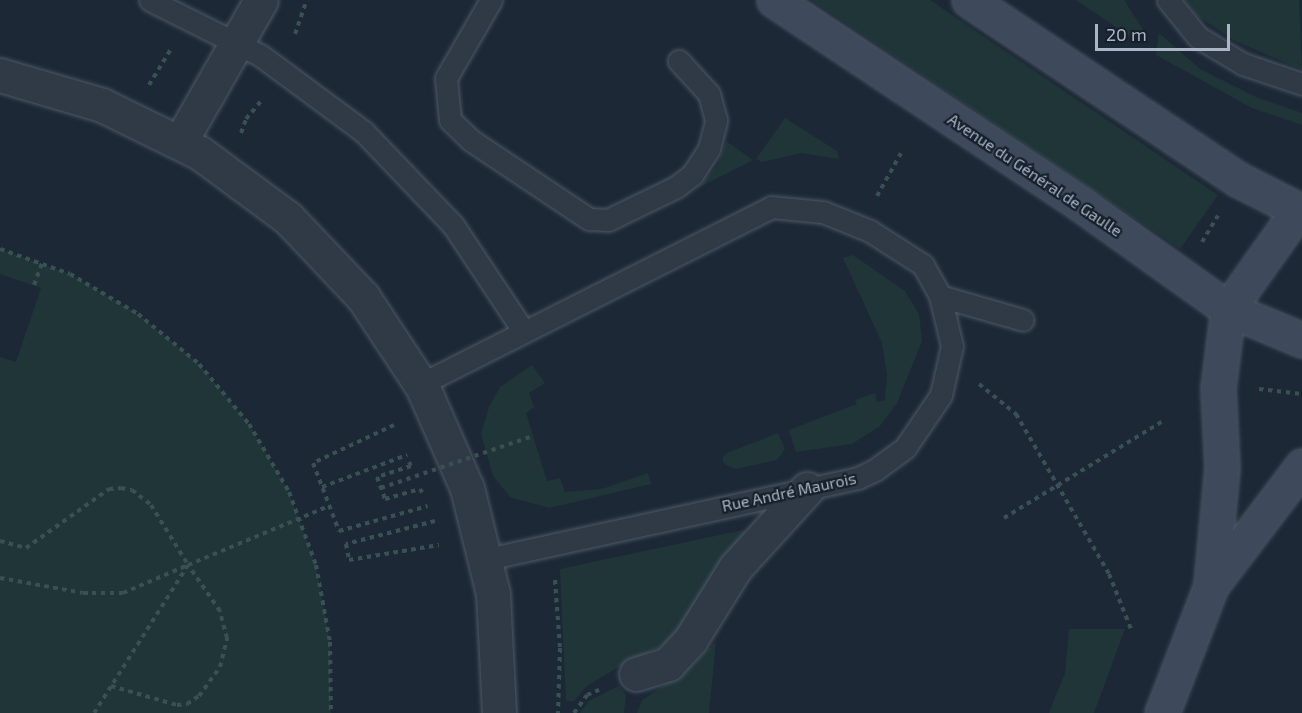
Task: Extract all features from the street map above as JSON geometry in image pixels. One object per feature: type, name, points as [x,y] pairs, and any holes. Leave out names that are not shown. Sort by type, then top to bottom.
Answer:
[{"type":"main road","name":"Avenue du Général de Gaulle","points":[[774,0],[1082,205],[1228,309],[1302,340]]},
{"type":"main road","points":[[969,0],[1239,180],[1300,212],[1228,309],[1218,388],[1222,468],[1211,586],[1162,713]]},
{"type":"main road","points":[[1211,586],[1302,466]]},
{"type":"street","points":[[180,142],[261,0]]},
{"type":"street","points":[[0,75],[102,105],[180,142],[260,195],[314,243],[385,327],[426,394],[467,488],[486,559],[497,630],[499,713]]},
{"type":"street","points":[[636,674],[668,664],[691,639],[735,568],[807,489]]},
{"type":"lane","points":[[150,0],[238,43],[331,104],[395,161],[479,260],[524,332]]},
{"type":"lane","points":[[491,0],[446,78],[450,120],[472,141],[589,219],[608,220],[676,187],[692,175],[709,149],[716,120],[709,94],[679,61]]},
{"type":"lane","points":[[1168,0],[1198,37],[1243,64],[1302,84]]},
{"type":"lane","name":"Rue André Maurois","points":[[426,394],[524,332],[771,207],[823,212],[862,226],[923,265],[940,296],[952,346],[940,395],[924,424],[905,448],[875,470],[807,489],[486,559]]},
{"type":"lane","points":[[940,296],[1023,320]]},
{"type":"path","points":[[295,34],[307,0]]},
{"type":"path","points":[[145,92],[171,50]]},
{"type":"path","points":[[240,136],[246,119],[261,101]]},
{"type":"path","points":[[862,226],[901,153]]},
{"type":"path","points":[[1199,247],[1220,211]]},
{"type":"path","points":[[0,249],[42,263],[116,299],[159,329],[199,364],[264,446],[300,518],[327,617],[331,713]]},
{"type":"path","points":[[34,285],[42,263]]},
{"type":"path","points":[[975,381],[1016,414],[1109,574],[1131,629]]},
{"type":"path","points":[[1256,389],[1302,394]]},
{"type":"path","points":[[426,394],[313,464],[339,531],[428,505],[438,528]]},
{"type":"path","points":[[1004,518],[1163,421]]},
{"type":"path","points":[[381,488],[533,436]]},
{"type":"path","points":[[322,487],[406,453],[411,466],[376,477],[385,499],[420,489]]},
{"type":"path","points":[[0,541],[26,548],[109,489],[132,489],[151,505],[220,611],[227,638],[225,653],[211,683],[187,704],[177,705],[111,686]]},
{"type":"path","points":[[0,578],[83,593],[123,593],[329,506]]},
{"type":"path","points":[[441,536],[444,544],[349,560],[346,544],[444,518]]},
{"type":"path","points":[[94,713],[188,565]]},
{"type":"path","points":[[554,574],[560,648],[558,713]]},
{"type":"green space","points":[[811,0],[930,0],[1218,195],[1180,249]]},
{"type":"green space","points":[[1076,0],[1124,0],[1144,31],[1135,40]]},
{"type":"green space","points":[[1184,0],[1299,0],[1302,70],[1233,40],[1196,15]]},
{"type":"green space","points":[[1159,33],[1200,69],[1258,98],[1302,113],[1302,125],[1252,108],[1156,55]]},
{"type":"green space","points":[[785,118],[837,151],[839,159],[801,153],[762,162],[756,159]]},
{"type":"green space","points":[[726,141],[753,160],[696,189],[718,165]]},
{"type":"green space","points":[[0,249],[70,274],[138,314],[199,364],[249,424],[289,492],[316,565],[330,642],[331,713],[0,713],[0,357],[16,362],[41,288],[0,274]]},
{"type":"green space","points":[[853,255],[905,291],[919,314],[922,341],[897,403],[880,426],[852,444],[796,452],[789,430],[857,404],[855,400],[875,393],[877,402],[885,400],[887,374],[882,343],[843,258]]},
{"type":"green space","points":[[532,365],[545,383],[529,393],[534,407],[526,413],[547,481],[560,478],[565,492],[602,489],[648,473],[651,484],[549,508],[510,497],[493,476],[481,434],[489,407],[500,387]]},
{"type":"green space","points":[[778,433],[785,449],[777,460],[736,469],[724,464],[722,458],[727,453]]},
{"type":"green space","points":[[743,530],[747,534],[672,641],[615,669],[587,686],[574,701],[566,701],[560,569]]},
{"type":"green space","points":[[1069,629],[1125,629],[1094,713],[1049,713],[1065,673]]},
{"type":"green space","points":[[716,642],[709,713],[637,713],[642,700],[685,671]]},
{"type":"green space","points":[[619,686],[626,695],[624,713],[580,713],[589,701]]}]
